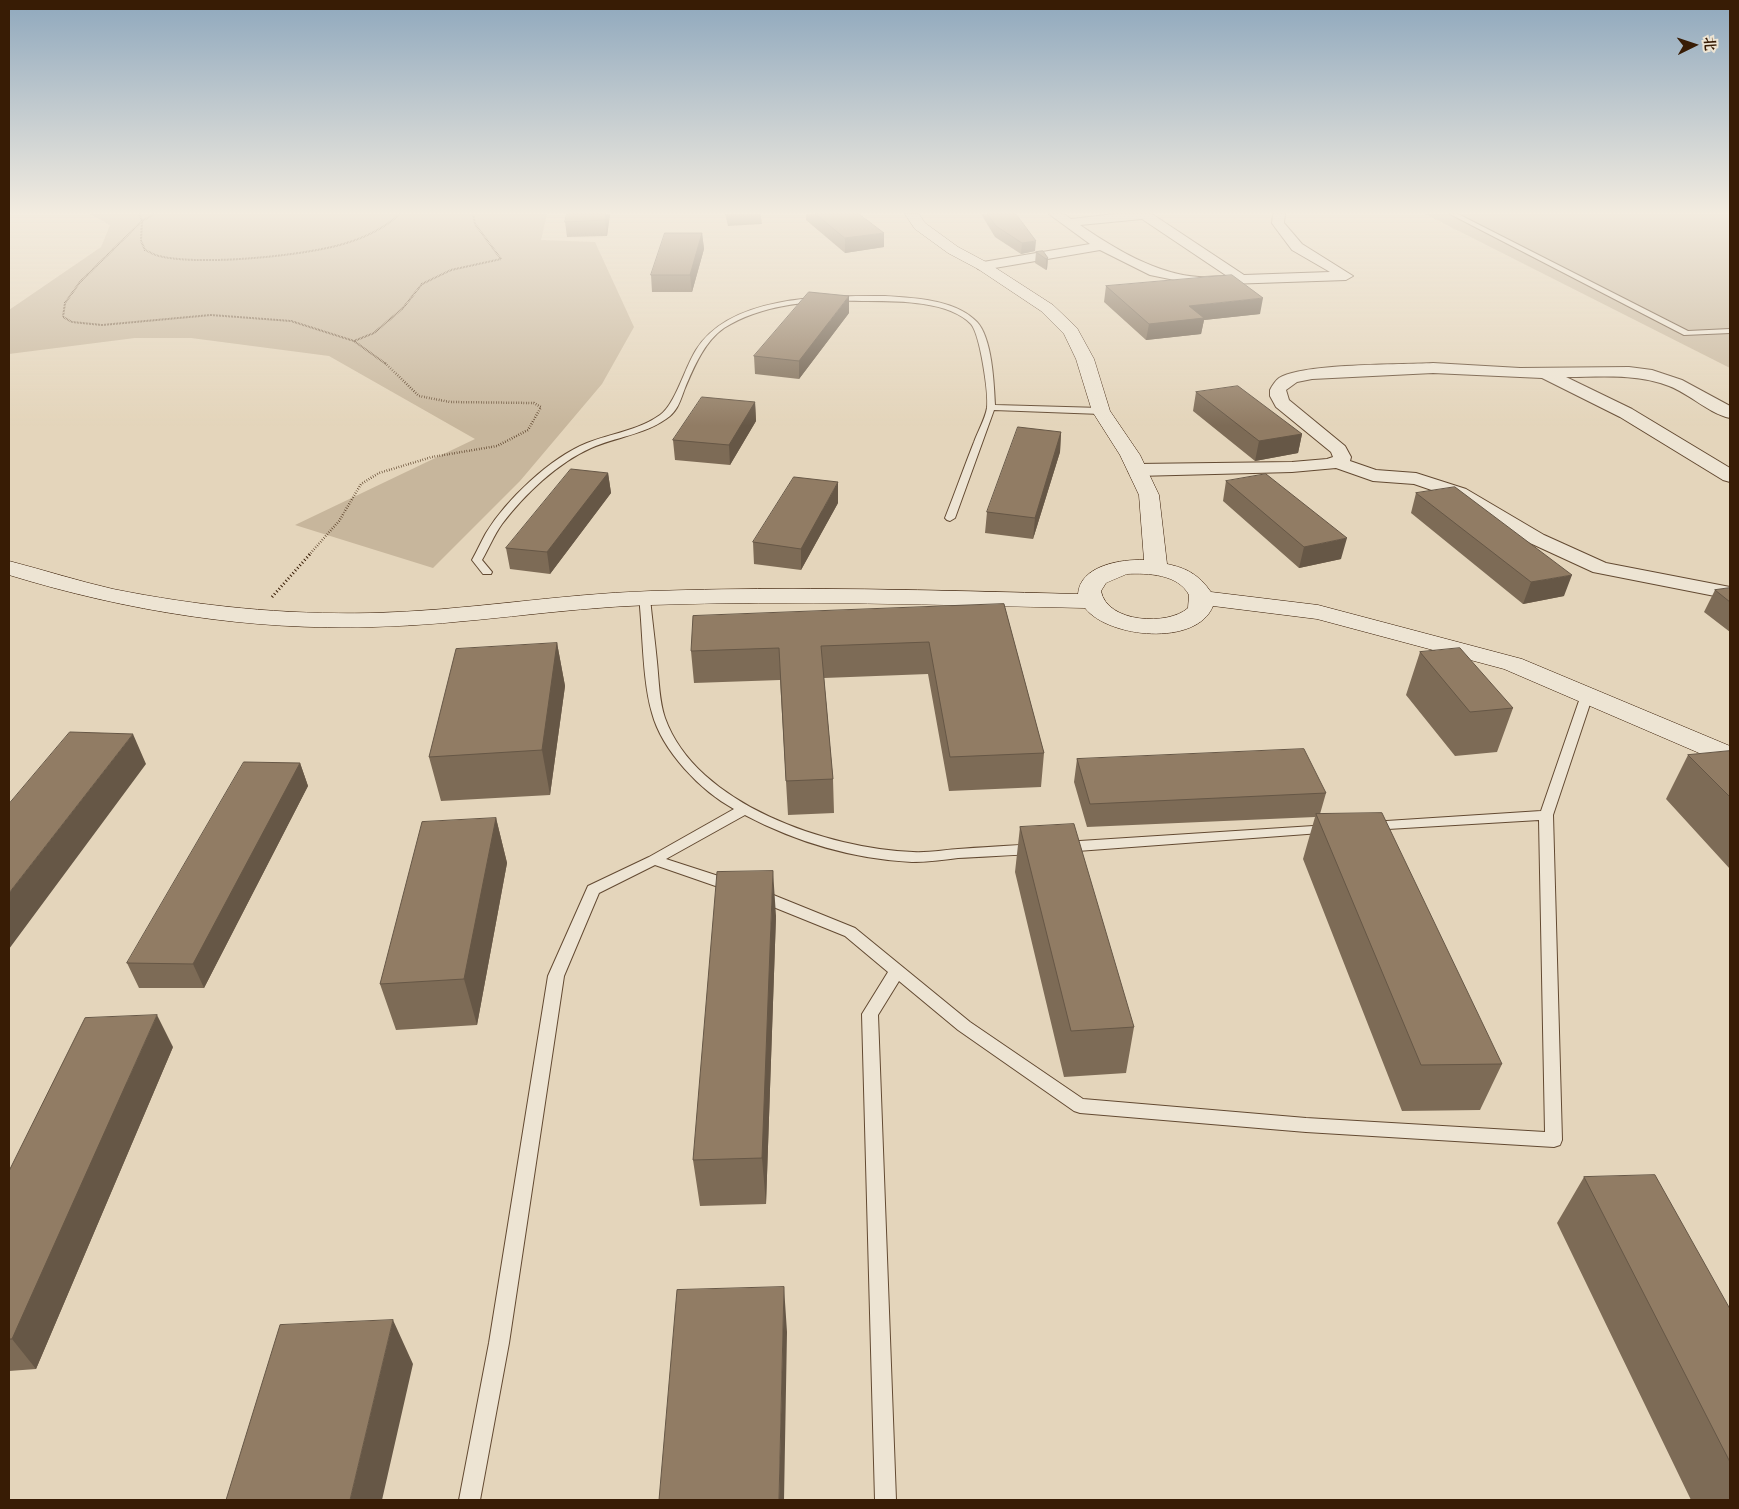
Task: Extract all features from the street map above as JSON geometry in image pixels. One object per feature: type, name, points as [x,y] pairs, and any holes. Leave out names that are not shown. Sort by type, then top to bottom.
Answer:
[{"type":"street","points":[[1011,284],[1047,308],[1071,332],[1085,359],[1101,411],[1130,455],[1149,495],[1156,568]]},
{"type":"street","points":[[1336,462],[1342,456],[1340,450],[1278,399],[1277,390],[1284,382],[1295,377],[1312,374],[1433,368],[1544,373],[1620,372],[1652,376],[1676,383],[1730,413]]},
{"type":"street","points":[[1544,373],[1626,414],[1730,476]]},
{"type":"street","points":[[1137,470],[1292,467],[1336,462],[1373,476],[1416,479],[1459,492],[1537,539],[1600,568],[1730,593]]},
{"type":"street","points":[[1127,567],[1156,568],[1182,577],[1195,587],[1202,598],[1202,606],[1198,613],[1189,619],[1178,624],[1157,626],[1135,625],[1120,621],[1108,615],[1092,601],[1089,593],[1090,585],[1104,573],[1127,567]]},
{"type":"street","points":[[9,568],[55,583],[128,600],[202,611],[255,616],[396,620],[645,598],[760,594],[1092,601]]},
{"type":"street","points":[[1202,598],[1318,612],[1514,664],[1730,756]]},
{"type":"lane","points":[[1590,284],[1687,334],[1730,331]]},
{"type":"lane","points":[[487,572],[478,560],[492,532],[517,501],[558,465],[588,446],[648,428],[672,410],[690,365],[712,334],[738,317],[786,304],[836,300],[900,299],[927,302],[950,308],[968,317],[977,328],[989,372],[991,407],[950,518]]},
{"type":"lane","points":[[991,407],[1101,411]]},
{"type":"lane","points":[[645,598],[656,707],[670,742],[698,776],[719,793],[745,809],[805,836],[876,853],[914,857],[1339,828]]},
{"type":"lane","points":[[654,860],[770,899],[850,932],[964,1026],[1080,1106],[1306,1125],[1554,1140],[1546,815],[1587,695]]},
{"type":"lane","points":[[469,1500],[499,1343],[556,976],[593,890],[654,860],[745,809]]},
{"type":"lane","points":[[1359,827],[1546,815]]},
{"type":"lane","points":[[885,1500],[870,1014],[897,971]]},
{"type":"path","points":[[78,284],[65,303],[63,317],[72,322],[102,325],[211,315],[291,321],[354,341],[384,362],[419,396],[450,402],[534,402],[541,407],[528,430],[497,446],[432,457],[379,473],[361,484],[339,520],[255,616]]},
{"type":"path","points":[[354,341],[374,333],[403,308],[422,284]]},
{"type":"shaded area","points":[[46,284],[614,284],[634,327],[602,384],[520,481],[433,568],[295,525],[475,439],[329,356],[191,338],[135,338],[9,354],[9,310]]},
{"type":"shaded area","points":[[1564,284],[1730,284],[1730,368]]},
{"type":"building","points":[[1245,284],[1263,298],[1189,306],[1204,318],[1149,324],[1106,286]]},
{"type":"building","points":[[809,292],[849,296],[799,361],[754,356]]},
{"type":"building","points":[[1238,386],[1302,434],[1259,441],[1196,392]]},
{"type":"building","points":[[702,397],[755,402],[729,445],[673,440]]},
{"type":"building","points":[[1018,427],[1061,432],[1035,518],[987,512]]},
{"type":"building","points":[[571,469],[608,473],[547,552],[506,548]]},
{"type":"building","points":[[1266,474],[1347,538],[1304,547],[1226,481]]},
{"type":"building","points":[[794,477],[838,482],[801,549],[753,542]]},
{"type":"building","points":[[1455,487],[1572,575],[1531,582],[1416,493]]},
{"type":"building","points":[[1730,588],[1730,602],[1715,590]]},
{"type":"building","points":[[1004,604],[1044,753],[950,757],[929,642],[821,646],[833,779],[786,781],[779,648],[691,651],[693,616]]},
{"type":"building","points":[[557,643],[542,750],[429,757],[456,649]]},
{"type":"building","points":[[1460,648],[1513,708],[1470,712],[1420,652]]},
{"type":"building","points":[[70,732],[133,734],[9,893],[9,804]]},
{"type":"building","points":[[1304,749],[1326,793],[1090,804],[1077,759]]},
{"type":"building","points":[[1730,751],[1730,797],[1688,755]]},
{"type":"building","points":[[244,762],[300,763],[193,964],[127,963]]},
{"type":"building","points":[[1382,813],[1502,1064],[1421,1065],[1316,814]]},
{"type":"building","points":[[496,818],[464,979],[380,984],[422,822]]},
{"type":"building","points":[[1074,824],[1134,1027],[1071,1031],[1020,827]]},
{"type":"building","points":[[773,871],[762,1158],[693,1160],[717,872]]},
{"type":"building","points":[[157,1015],[12,1339],[9,1339],[9,1171],[85,1018]]},
{"type":"building","points":[[1655,1175],[1730,1309],[1730,1462],[1584,1177]]},
{"type":"building","points":[[784,1287],[779,1500],[659,1500],[677,1290]]},
{"type":"building","points":[[393,1320],[350,1500],[226,1500],[280,1325]]}]
